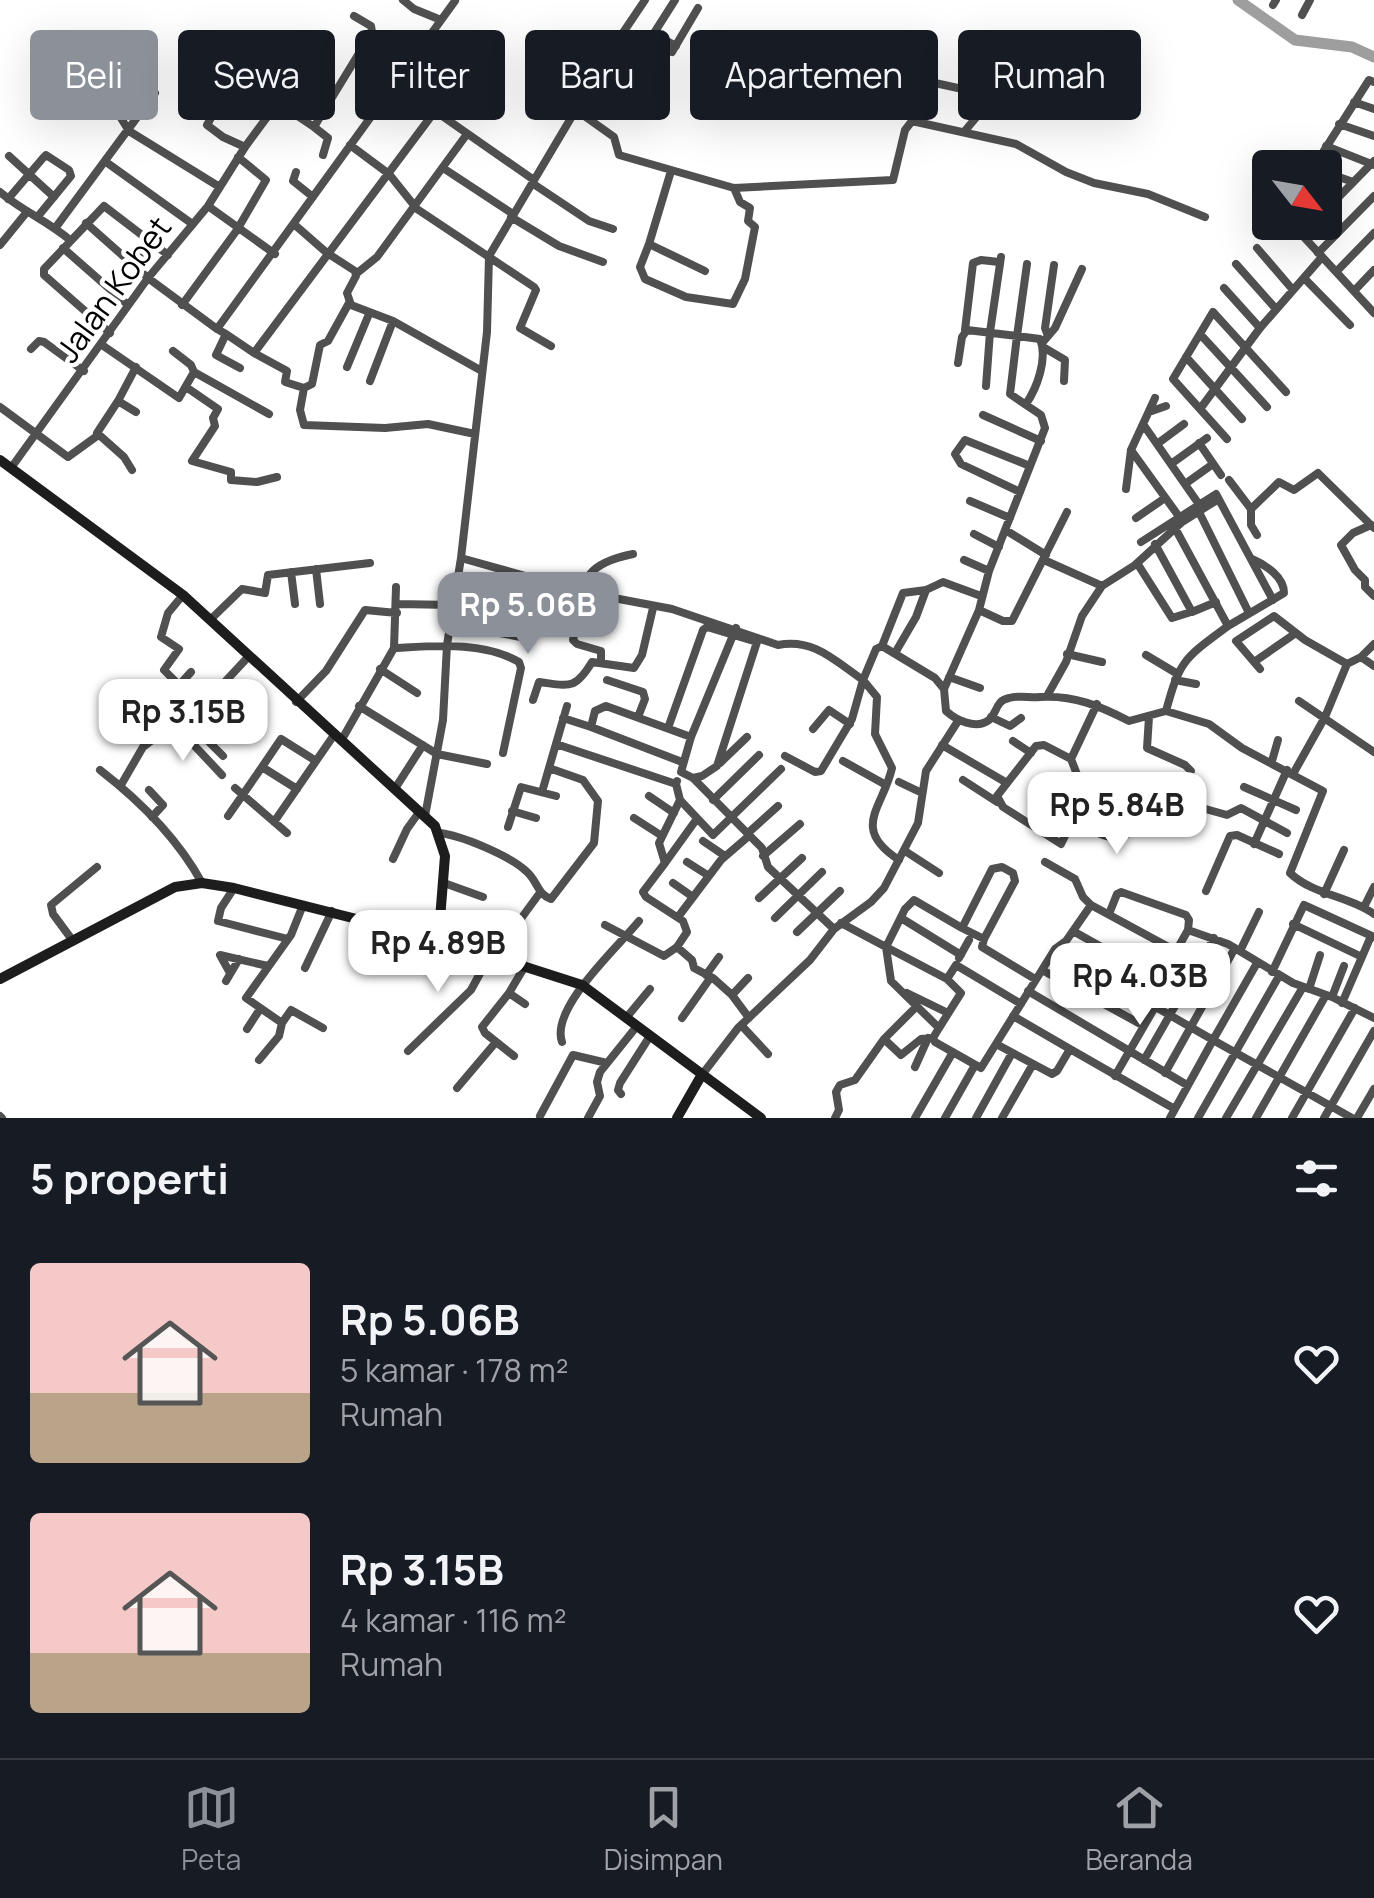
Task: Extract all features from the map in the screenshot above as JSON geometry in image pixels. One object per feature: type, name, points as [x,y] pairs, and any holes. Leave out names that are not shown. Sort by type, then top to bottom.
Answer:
[{"type":"main road","points":[[0,460],[184,595],[296,702],[422,813],[440,833],[445,856],[439,932]]},
{"type":"main road","points":[[0,979],[164,892],[202,883],[234,888],[412,933],[439,932],[464,948],[582,986],[761,1118]]},
{"type":"main road","points":[[677,1118],[701,1076]]},
{"type":"street","points":[[403,0],[414,10],[441,20]]},
{"type":"street","points":[[434,30],[455,0]]},
{"type":"street","points":[[624,30],[644,0]]},
{"type":"street","points":[[656,30],[675,0]]},
{"type":"street","points":[[1302,14],[1310,0]]},
{"type":"street","points":[[670,46],[674,49],[698,8]]},
{"type":"street","points":[[314,126],[372,32],[371,26],[354,16]]},
{"type":"street","points":[[1324,150],[1370,80],[1374,82]]},
{"type":"street","points":[[590,120],[614,137],[618,155],[734,188],[893,180],[904,130],[912,121],[916,85],[935,83],[958,89]]},
{"type":"street","points":[[1354,102],[1374,109]]},
{"type":"street","points":[[122,120],[129,131],[218,186]]},
{"type":"street","points":[[56,228],[136,120]]},
{"type":"street","points":[[208,120],[206,124],[223,138],[244,147]]},
{"type":"street","points":[[208,206],[265,120]]},
{"type":"street","points":[[305,120],[328,138],[323,155]]},
{"type":"street","points":[[240,368],[216,355],[222,332],[368,120]]},
{"type":"street","points":[[254,353],[429,120]]},
{"type":"street","points":[[447,120],[589,221],[613,229]]},
{"type":"street","points":[[394,860],[400,842],[422,813],[443,720],[447,646],[487,332],[489,256],[570,120]]},
{"type":"street","points":[[964,132],[974,120]]},
{"type":"street","points":[[912,121],[1016,144],[1094,183],[1148,194],[1205,218]]},
{"type":"street","points":[[1339,124],[1374,136]]},
{"type":"street","points":[[86,223],[182,305],[254,353],[287,368],[285,382],[304,388],[312,384],[320,345],[328,341],[348,303],[347,293],[356,274],[377,257],[467,134]]},
{"type":"street","points":[[350,145],[389,174],[414,206],[534,286],[536,290],[520,326],[551,346]]},
{"type":"street","points":[[1326,146],[1373,163],[1342,193]]},
{"type":"street","points":[[39,215],[68,181],[69,170],[46,155],[3,197],[26,213],[39,215],[70,240]]},
{"type":"street","points":[[9,156],[54,197]]},
{"type":"street","points":[[182,305],[238,230],[266,180],[238,158]]},
{"type":"street","points":[[106,162],[192,223]]},
{"type":"street","points":[[443,168],[559,246],[603,262]]},
{"type":"street","points":[[671,171],[640,267],[645,279],[686,297],[733,304],[745,279],[755,227],[748,222],[750,208],[740,202],[734,188]]},
{"type":"street","points":[[296,172],[293,182],[314,197]]},
{"type":"street","points":[[1342,178],[1352,182]]},
{"type":"street","points":[[1200,409],[1260,328],[1374,196]]},
{"type":"street","points":[[110,333],[44,275],[44,269],[104,206],[168,255]]},
{"type":"street","name":"Jalan Kobet","points":[[11,468],[148,278],[208,206],[274,254]]},
{"type":"street","points":[[0,245],[26,213]]},
{"type":"street","points":[[295,225],[356,274]]},
{"type":"street","points":[[1336,272],[1374,233]]},
{"type":"street","points":[[1306,240],[1373,311]]},
{"type":"street","points":[[134,266],[152,244]]},
{"type":"street","points":[[650,244],[705,271]]},
{"type":"street","points":[[63,248],[128,305]]},
{"type":"street","points":[[1257,248],[1294,290]]},
{"type":"street","points":[[958,363],[973,263],[1000,260],[986,386]]},
{"type":"street","points":[[1026,264],[1010,392],[1041,414],[1044,422],[989,571],[979,610],[944,689],[944,708],[958,721],[980,723],[992,717],[998,703],[1007,698],[1047,696],[1097,704],[1129,721],[1166,711],[1209,724],[1234,743],[1320,788],[1323,794],[1290,873],[1324,894],[1374,914]]},
{"type":"street","points":[[1236,264],[1276,309]]},
{"type":"street","points":[[1026,404],[1037,386],[1054,265]]},
{"type":"street","points":[[1045,342],[1082,269]]},
{"type":"street","points":[[1354,291],[1374,270]]},
{"type":"street","points":[[1304,278],[1350,325]]},
{"type":"street","points":[[1224,288],[1260,328]]},
{"type":"street","points":[[348,303],[393,321],[480,370]]},
{"type":"street","points":[[1186,357],[1240,416],[1224,436],[1173,378],[1213,312],[1286,392]]},
{"type":"street","points":[[347,367],[370,314]]},
{"type":"street","points":[[370,381],[393,321]]},
{"type":"street","points":[[965,331],[1045,342],[1065,360],[1064,381]]},
{"type":"street","points":[[1200,334],[1267,408]]},
{"type":"street","points":[[31,349],[44,342],[84,371]]},
{"type":"street","points":[[102,345],[180,398],[194,372]]},
{"type":"street","points":[[173,352],[190,364],[194,372],[269,414]]},
{"type":"street","points":[[0,408],[70,457],[98,436],[100,426],[136,367]]},
{"type":"street","points":[[186,387],[218,408],[213,418],[215,426],[192,461],[231,472],[231,480],[257,482],[276,477]]},
{"type":"street","points":[[304,388],[300,410],[304,425],[385,428],[428,424],[475,434]]},
{"type":"street","points":[[1149,476],[1124,490],[1131,450],[1156,398]]},
{"type":"street","points":[[118,401],[136,412]]},
{"type":"street","points":[[1148,412],[1166,406]]},
{"type":"street","points":[[984,414],[1040,441]]},
{"type":"street","points":[[1143,424],[1185,484],[1250,613]]},
{"type":"street","points":[[1157,444],[1184,424]]},
{"type":"street","points":[[98,436],[124,457],[132,470]]},
{"type":"street","points":[[1020,492],[958,462],[955,454],[965,440],[1030,466]]},
{"type":"street","points":[[1171,464],[1203,440],[1213,464],[1251,508],[1251,525],[1257,535]]},
{"type":"street","points":[[1131,450],[1179,522],[1228,626]]},
{"type":"street","points":[[1185,484],[1213,464]]},
{"type":"street","points":[[1251,508],[1280,482],[1294,490],[1318,473],[1372,527],[1353,533],[1341,545],[1374,596]]},
{"type":"street","points":[[1047,696],[1059,678],[1082,616],[1102,586],[1137,563],[1212,494],[1216,494],[1273,600]]},
{"type":"street","points":[[1136,518],[1164,498]]},
{"type":"street","points":[[970,502],[1010,518]]},
{"type":"street","points":[[979,610],[1003,621],[1012,620],[1067,512]]},
{"type":"street","points":[[1141,542],[1179,522]]},
{"type":"street","points":[[1006,531],[1045,558],[1102,586]]},
{"type":"street","points":[[974,534],[999,547]]},
{"type":"street","points":[[1156,544],[1191,612]]},
{"type":"street","points":[[601,662],[601,651],[574,643],[582,592],[593,568],[633,554]]},
{"type":"street","points":[[461,558],[582,592],[672,609],[778,646],[791,642],[818,648],[863,680],[877,697],[874,734],[892,768],[873,811],[872,823],[884,850],[899,860]]},
{"type":"street","points":[[1166,711],[1176,676],[1188,657],[1228,626],[1284,594],[1284,588],[1266,566],[1252,558]]},
{"type":"street","points":[[964,560],[989,571]]},
{"type":"street","points":[[211,618],[242,588],[262,594],[266,591],[268,574],[370,563]]},
{"type":"street","points":[[1137,563],[1170,617],[1176,619],[1216,602]]},
{"type":"street","points":[[316,569],[320,604]]},
{"type":"street","points":[[291,572],[294,604]]},
{"type":"street","points":[[450,624],[526,638],[543,580]]},
{"type":"street","points":[[784,756],[818,773],[850,724],[863,680],[876,649],[882,646],[903,593],[949,582],[981,596]]},
{"type":"street","points":[[274,822],[316,761],[338,738],[394,648],[396,587]]},
{"type":"street","points":[[895,654],[926,590]]},
{"type":"street","points":[[179,685],[164,670],[180,649],[160,637],[168,613],[184,595]]},
{"type":"street","points":[[296,702],[320,679],[360,618],[378,610],[453,604]]},
{"type":"street","points":[[533,700],[540,682],[570,686],[581,681],[592,662],[638,665],[653,608]]},
{"type":"street","points":[[1296,633],[1257,666],[1236,641],[1274,616],[1347,664]]},
{"type":"street","points":[[668,728],[704,630],[708,627],[735,632],[753,640],[758,646],[717,766]]},
{"type":"street","points":[[735,632],[681,767],[676,784],[680,800],[713,835],[781,769]]},
{"type":"street","points":[[1254,844],[1273,799],[1325,717],[1347,664],[1374,644]]},
{"type":"street","points":[[394,648],[447,646],[516,659],[521,668],[503,752]]},
{"type":"street","points":[[882,646],[935,678],[944,689]]},
{"type":"street","points":[[1067,654],[1102,662]]},
{"type":"street","points":[[1146,655],[1176,676],[1196,684]]},
{"type":"street","points":[[120,785],[143,747],[174,724],[187,720],[249,656]]},
{"type":"street","points":[[1188,657],[1203,659]]},
{"type":"street","points":[[1361,657],[1374,666]]},
{"type":"street","points":[[380,669],[417,693]]},
{"type":"street","points":[[191,672],[156,711],[174,724],[222,775]]},
{"type":"street","points":[[950,676],[980,688]]},
{"type":"street","points":[[607,680],[643,692],[646,696],[638,717]]},
{"type":"street","points":[[517,685],[536,689]]},
{"type":"street","points":[[216,692],[255,731]]},
{"type":"street","points":[[1299,702],[1374,752]]},
{"type":"street","points":[[1071,760],[1097,704]]},
{"type":"street","points":[[359,706],[437,754],[487,764]]},
{"type":"street","points":[[542,792],[566,706]]},
{"type":"street","points":[[591,727],[600,706],[691,737]]},
{"type":"street","points":[[812,729],[828,710],[850,724]]},
{"type":"street","points":[[992,717],[1010,726],[1021,718]]},
{"type":"street","points":[[1149,717],[1147,748],[1191,771],[1182,796],[1184,803],[1226,816],[1241,808],[1286,833]]},
{"type":"street","points":[[563,718],[681,767],[762,848],[768,867],[815,914],[948,978],[961,991],[914,1067]]},
{"type":"street","points":[[187,720],[223,756]]},
{"type":"street","points":[[701,1076],[741,1025],[810,960],[838,926],[877,896],[918,822],[926,771],[958,721]]},
{"type":"street","points":[[693,778],[717,766],[747,737]]},
{"type":"street","points":[[228,816],[238,791],[262,767],[281,739],[316,761]]},
{"type":"street","points":[[1272,762],[1278,740]]},
{"type":"street","points":[[1013,741],[1032,753]]},
{"type":"street","points":[[556,744],[676,784]]},
{"type":"street","points":[[963,780],[1060,844],[1084,795],[1071,760],[1040,744],[998,794],[998,802]]},
{"type":"street","points":[[396,787],[423,745]]},
{"type":"street","points":[[942,745],[1007,783]]},
{"type":"street","points":[[714,800],[759,756]]},
{"type":"street","points":[[843,761],[886,785]]},
{"type":"street","points":[[262,767],[297,788]]},
{"type":"street","points":[[440,833],[497,853],[525,870],[539,894],[551,899],[597,834],[596,796],[583,780],[549,768]]},
{"type":"street","points":[[100,770],[152,817],[184,854],[202,883]]},
{"type":"street","points":[[899,782],[922,792]]},
{"type":"street","points":[[1074,818],[1105,837],[1120,838],[1127,834],[1136,808],[1129,804],[1129,797],[1098,783],[1082,787]]},
{"type":"street","points":[[1244,786],[1296,810]]},
{"type":"street","points":[[508,827],[521,787],[556,796]]},
{"type":"street","points":[[149,790],[163,805],[152,817]]},
{"type":"street","points":[[238,791],[287,833]]},
{"type":"street","points":[[649,796],[674,813]]},
{"type":"street","points":[[665,863],[659,845],[680,800]]},
{"type":"street","points":[[678,917],[725,856],[778,806]]},
{"type":"street","points":[[512,811],[536,818]]},
{"type":"street","points":[[634,818],[662,836]]},
{"type":"street","points":[[605,925],[664,956],[677,947],[688,928],[644,893],[696,820]]},
{"type":"street","points":[[763,856],[800,824]]},
{"type":"street","points":[[1206,891],[1230,836],[1237,835],[1279,854]]},
{"type":"street","points":[[703,841],[725,856]]},
{"type":"street","points":[[1324,894],[1344,850]]},
{"type":"street","points":[[905,851],[938,873]]},
{"type":"street","points":[[759,898],[802,858]]},
{"type":"street","points":[[688,862],[709,876]]},
{"type":"street","points":[[1045,862],[1075,879],[1091,905],[1176,951]]},
{"type":"street","points":[[962,928],[992,870],[998,866],[1010,870],[1015,880],[983,943]]},
{"type":"street","points":[[73,941],[53,914],[52,905],[97,867]]},
{"type":"street","points":[[775,918],[822,872]]},
{"type":"street","points":[[444,883],[482,896]]},
{"type":"street","points":[[673,883],[693,897]]},
{"type":"street","points":[[1364,907],[1374,887]]},
{"type":"street","points":[[234,888],[218,921],[288,939]]},
{"type":"street","points":[[796,932],[840,891]]},
{"type":"street","points":[[1110,914],[1116,894],[1121,892],[1186,914],[1189,920],[1188,930],[1160,980],[1144,1026],[1114,1076]]},
{"type":"street","points":[[504,959],[517,924],[539,894]]},
{"type":"street","points":[[939,1028],[891,981],[886,947],[914,900],[1035,979]]},
{"type":"street","points":[[884,1040],[901,1054],[918,1040],[930,1038],[983,1067],[1055,949],[1091,905]]},
{"type":"street","points":[[1198,1118],[1275,974],[1300,910],[1308,905],[1372,936],[1342,1003]]},
{"type":"street","points":[[282,1022],[246,998],[288,939],[303,906]]},
{"type":"street","points":[[305,968],[332,910]]},
{"type":"street","points":[[1165,1073],[1259,912]]},
{"type":"street","points":[[901,918],[961,955]]},
{"type":"street","points":[[562,1042],[560,1026],[582,986],[639,921]]},
{"type":"street","points":[[1293,924],[1367,954]]},
{"type":"street","points":[[1188,930],[1214,938],[1275,974],[1374,1018]]},
{"type":"street","points":[[1073,931],[1160,980]]},
{"type":"street","points":[[948,978],[971,936]]},
{"type":"street","points":[[1144,1060],[1214,938]]},
{"type":"street","points":[[677,947],[690,957],[694,968],[732,995],[750,1018]]},
{"type":"street","points":[[1055,949],[1355,1118],[1374,1089]]},
{"type":"street","points":[[408,1051],[471,990],[490,955]]},
{"type":"street","points":[[1226,1118],[1306,988],[1320,955]]},
{"type":"street","points":[[239,959],[228,977],[219,956],[239,959],[268,966]]},
{"type":"street","points":[[682,1018],[719,957]]},
{"type":"street","points":[[1170,1118],[1256,963]]},
{"type":"street","points":[[956,965],[1021,1004]]},
{"type":"street","points":[[514,1056],[482,1027],[510,993],[525,966]]},
{"type":"street","points":[[1256,1118],[1344,966]]},
{"type":"street","points":[[1042,970],[1144,1026]]},
{"type":"street","points":[[732,995],[748,978]]},
{"type":"street","points":[[626,1018],[650,989]]},
{"type":"street","points":[[899,990],[948,1013]]},
{"type":"street","points":[[1028,991],[1187,1085]]},
{"type":"street","points":[[510,993],[525,1004]]},
{"type":"street","points":[[835,1118],[840,1085],[855,1080],[884,1040],[917,1006]]},
{"type":"street","points":[[1292,1118],[1354,1008]]},
{"type":"street","points":[[247,1028],[260,1009]]},
{"type":"street","points":[[260,1060],[279,1036],[282,1022],[291,1010],[323,1028]]},
{"type":"street","points":[[1013,1016],[1173,1108]]},
{"type":"street","points":[[741,1025],[768,1054]]},
{"type":"street","points":[[588,1118],[600,1096],[598,1076],[638,1026]]},
{"type":"street","points":[[1324,1118],[1374,1032]]},
{"type":"street","points":[[622,1094],[618,1090],[620,1083],[650,1036]]},
{"type":"street","points":[[458,1088],[496,1042]]},
{"type":"street","points":[[998,1045],[1055,1073],[1070,1049]]},
{"type":"street","points":[[915,1118],[953,1052]]},
{"type":"street","points":[[976,1118],[1012,1053]]},
{"type":"street","points":[[540,1116],[573,1055],[606,1063]]},
{"type":"street","points":[[1002,1118],[1033,1064]]},
{"type":"street","points":[[947,1117],[974,1065]]},
{"type":"waterway","points":[[1238,0],[1295,40],[1352,47],[1374,57]]}]
